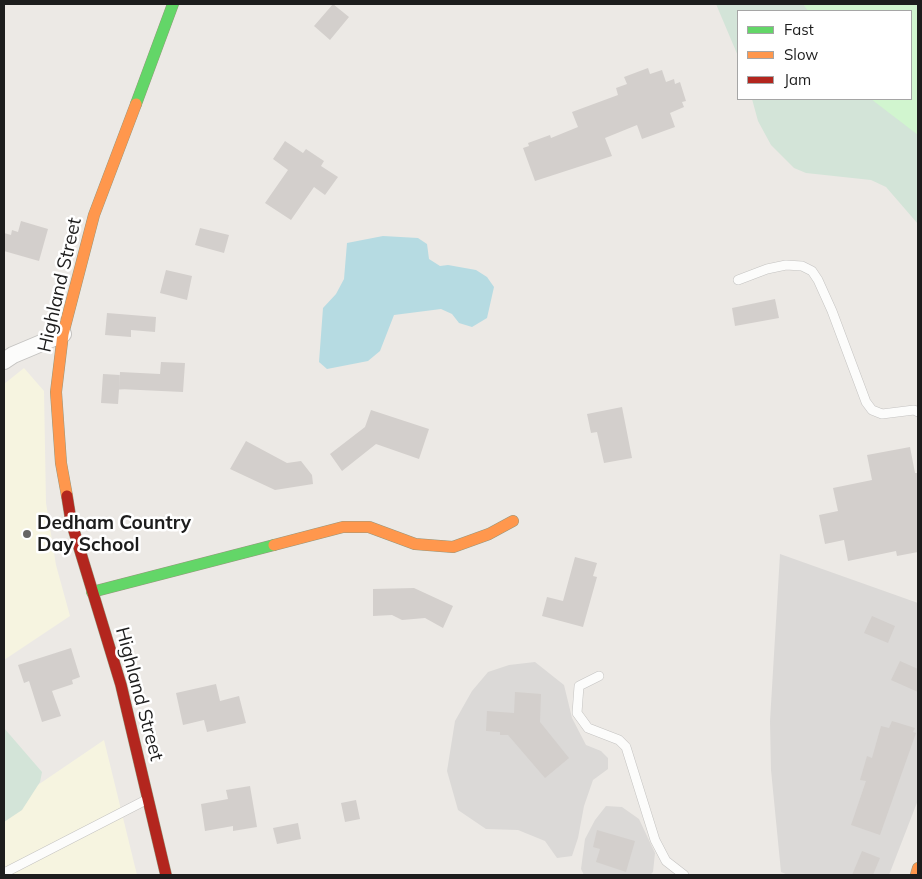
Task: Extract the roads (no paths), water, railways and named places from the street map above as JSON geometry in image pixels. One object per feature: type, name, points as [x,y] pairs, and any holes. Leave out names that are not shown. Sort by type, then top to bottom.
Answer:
[{"type":"street","name":"Highland Street","points":[[166,875],[121,685],[70,521],[61,463],[56,392],[63,334],[94,215],[173,4]]},
{"type":"street","points":[[4,361],[13,355],[63,334]]},
{"type":"street","points":[[92,592],[343,528],[369,528],[415,544],[432,547],[453,547],[489,534],[513,521]]},
{"type":"street","points":[[916,875],[918,868]]},
{"type":"lane","points":[[738,280],[767,269],[786,265],[802,266],[812,271],[832,311],[866,402],[872,410],[882,414],[908,411],[918,412]]},
{"type":"lane","points":[[599,676],[579,686],[577,713],[588,728],[619,740],[626,747],[656,840],[666,861],[684,875]]},
{"type":"lane","points":[[5,874],[148,799]]},
{"type":"water","points":[[383,236],[418,238],[427,244],[429,259],[440,266],[448,265],[476,270],[487,277],[494,287],[487,318],[472,327],[459,323],[452,314],[441,309],[394,315],[380,351],[368,361],[327,369],[319,362],[323,308],[336,294],[344,279],[347,243]]},
{"type":"place","name":"Dedham Country Day School","points":[[27,534]]}]
